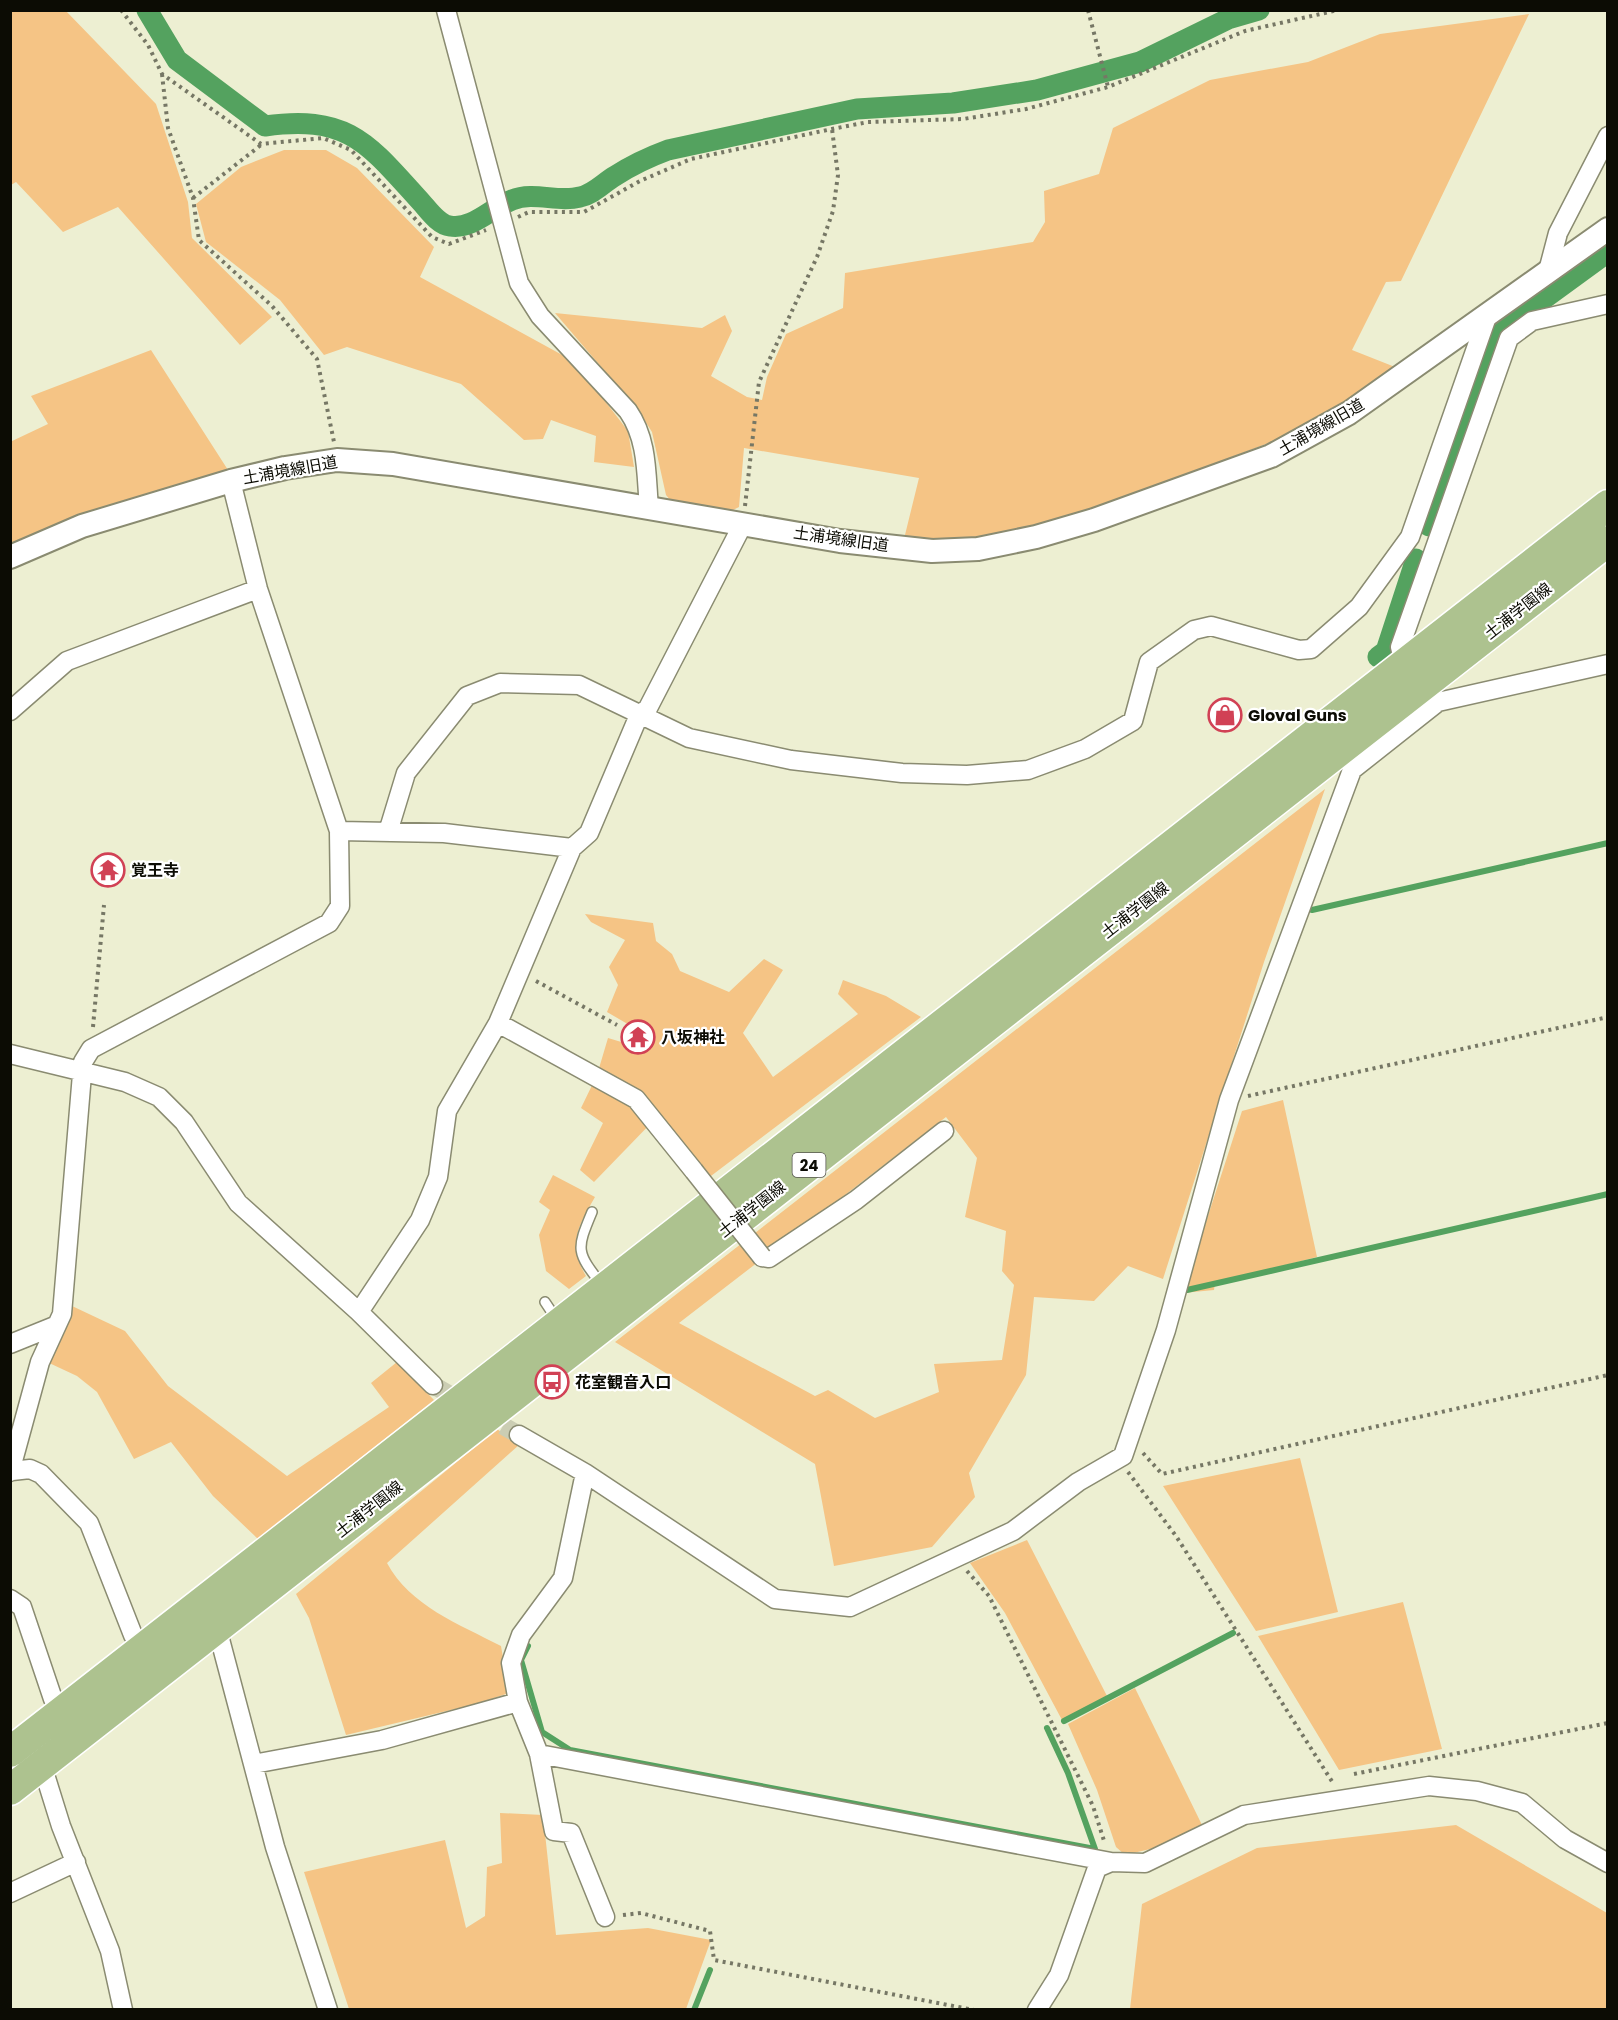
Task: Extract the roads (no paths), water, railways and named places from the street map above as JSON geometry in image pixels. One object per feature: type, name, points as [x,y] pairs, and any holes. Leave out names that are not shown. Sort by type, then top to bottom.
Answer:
[{"type":"main road","name":"土浦学園線","points":[[1421,684],[1608,505]]},
{"type":"main road","name":"土浦学園線","points":[[10,1790],[217,1628],[561,1324],[1341,747],[1608,541]]},
{"type":"main road","name":"土浦学園線","points":[[10,1752],[605,1289],[1341,747]]},
{"type":"street","points":[[446,10],[519,282],[540,316],[628,411],[639,426],[643,440],[649,508]]},
{"type":"street","points":[[1548,271],[1558,233],[1608,136]]},
{"type":"street","name":"土浦境線旧道","points":[[10,557],[82,526],[231,481],[285,468],[337,460],[393,464],[840,541],[932,551],[978,549],[1036,537],[1094,520],[1271,456],[1349,413],[1608,229]]},
{"type":"street","points":[[1421,684],[1400,647],[1509,338],[1532,321],[1608,304]]},
{"type":"street","points":[[388,832],[406,773],[467,696],[500,683],[579,685],[689,738],[790,760],[902,773],[967,775],[1028,770],[1085,749],[1133,721],[1149,662],[1194,630],[1211,626],[1299,650],[1311,649],[1359,607],[1410,537],[1488,314]]},
{"type":"street","points":[[144,1649],[133,1635],[88,1523],[41,1474],[30,1469],[11,1471],[40,1362],[62,1314],[81,1072],[91,1049],[328,923],[340,906],[339,831],[258,589],[231,481]]},
{"type":"street","points":[[359,1312],[420,1220],[438,1178],[447,1111],[498,1023],[572,848],[589,833],[639,715],[648,708],[743,524]]},
{"type":"street","points":[[1410,537],[1435,547]]},
{"type":"street","points":[[10,711],[67,661],[258,589]]},
{"type":"street","points":[[519,1435],[585,1473],[775,1599],[850,1606],[1013,1531],[1078,1482],[1120,1458],[1166,1330],[1229,1101],[1341,747],[1421,684],[1608,664]]},
{"type":"street","points":[[339,831],[444,833],[572,848]]},
{"type":"street","points":[[498,1023],[636,1099],[762,1257],[769,1258],[856,1200],[944,1131]]},
{"type":"street","points":[[10,1054],[125,1082],[159,1097],[184,1122],[238,1203],[359,1312],[433,1385]]},
{"type":"street","points":[[10,1344],[57,1325]]},
{"type":"street","points":[[585,1473],[563,1578],[521,1635],[511,1663],[518,1702],[539,1754],[554,1831],[571,1833],[605,1917]]},
{"type":"street","points":[[10,1599],[22,1607],[53,1699],[63,1711]]},
{"type":"street","points":[[217,1628],[275,1847],[328,2010]]},
{"type":"street","points":[[254,1764],[382,1740],[518,1702]]},
{"type":"street","points":[[539,1754],[1111,1862],[1145,1863],[1244,1815],[1429,1786],[1478,1791],[1521,1803],[1565,1839],[1608,1863]]},
{"type":"street","points":[[42,1765],[61,1826],[110,1952],[123,2010]]},
{"type":"street","points":[[10,1893],[76,1862]]},
{"type":"street","points":[[1037,2010],[1059,1975],[1097,1868],[1111,1862]]},
{"type":"lane","points":[[592,1212],[580,1241],[580,1252],[605,1289]]},
{"type":"waterway","points":[[147,10],[177,60],[265,126],[294,123],[318,125],[338,130],[355,138],[387,165],[431,214],[450,226],[467,225],[505,203],[520,198],[563,199],[585,196],[628,168],[668,150],[857,109],[953,103],[1037,90],[1140,62],[1228,19],[1259,10]]},
{"type":"waterway","points":[[1429,526],[1497,342],[1505,327],[1608,252]]},
{"type":"waterway","points":[[1378,657],[1386,651],[1416,559]]},
{"type":"waterway","points":[[1312,910],[1608,843]]},
{"type":"waterway","points":[[1187,1290],[1608,1194]]},
{"type":"waterway","points":[[1064,1721],[1233,1633]]},
{"type":"waterway","points":[[528,1646],[521,1660],[542,1732],[570,1750],[1095,1849],[1068,1773],[1047,1728]]},
{"type":"waterway","points":[[694,2010],[710,1970]]},
{"type":"tunnel","points":[[433,1385],[519,1435]]},
{"type":"place","name":"Gloval Guns","points":[[1225,715]]},
{"type":"place","name":"覚王寺","points":[[108,870]]},
{"type":"place","name":"八坂神社","points":[[638,1037]]},
{"type":"place","name":"花室観音入口","points":[[552,1382]]}]
